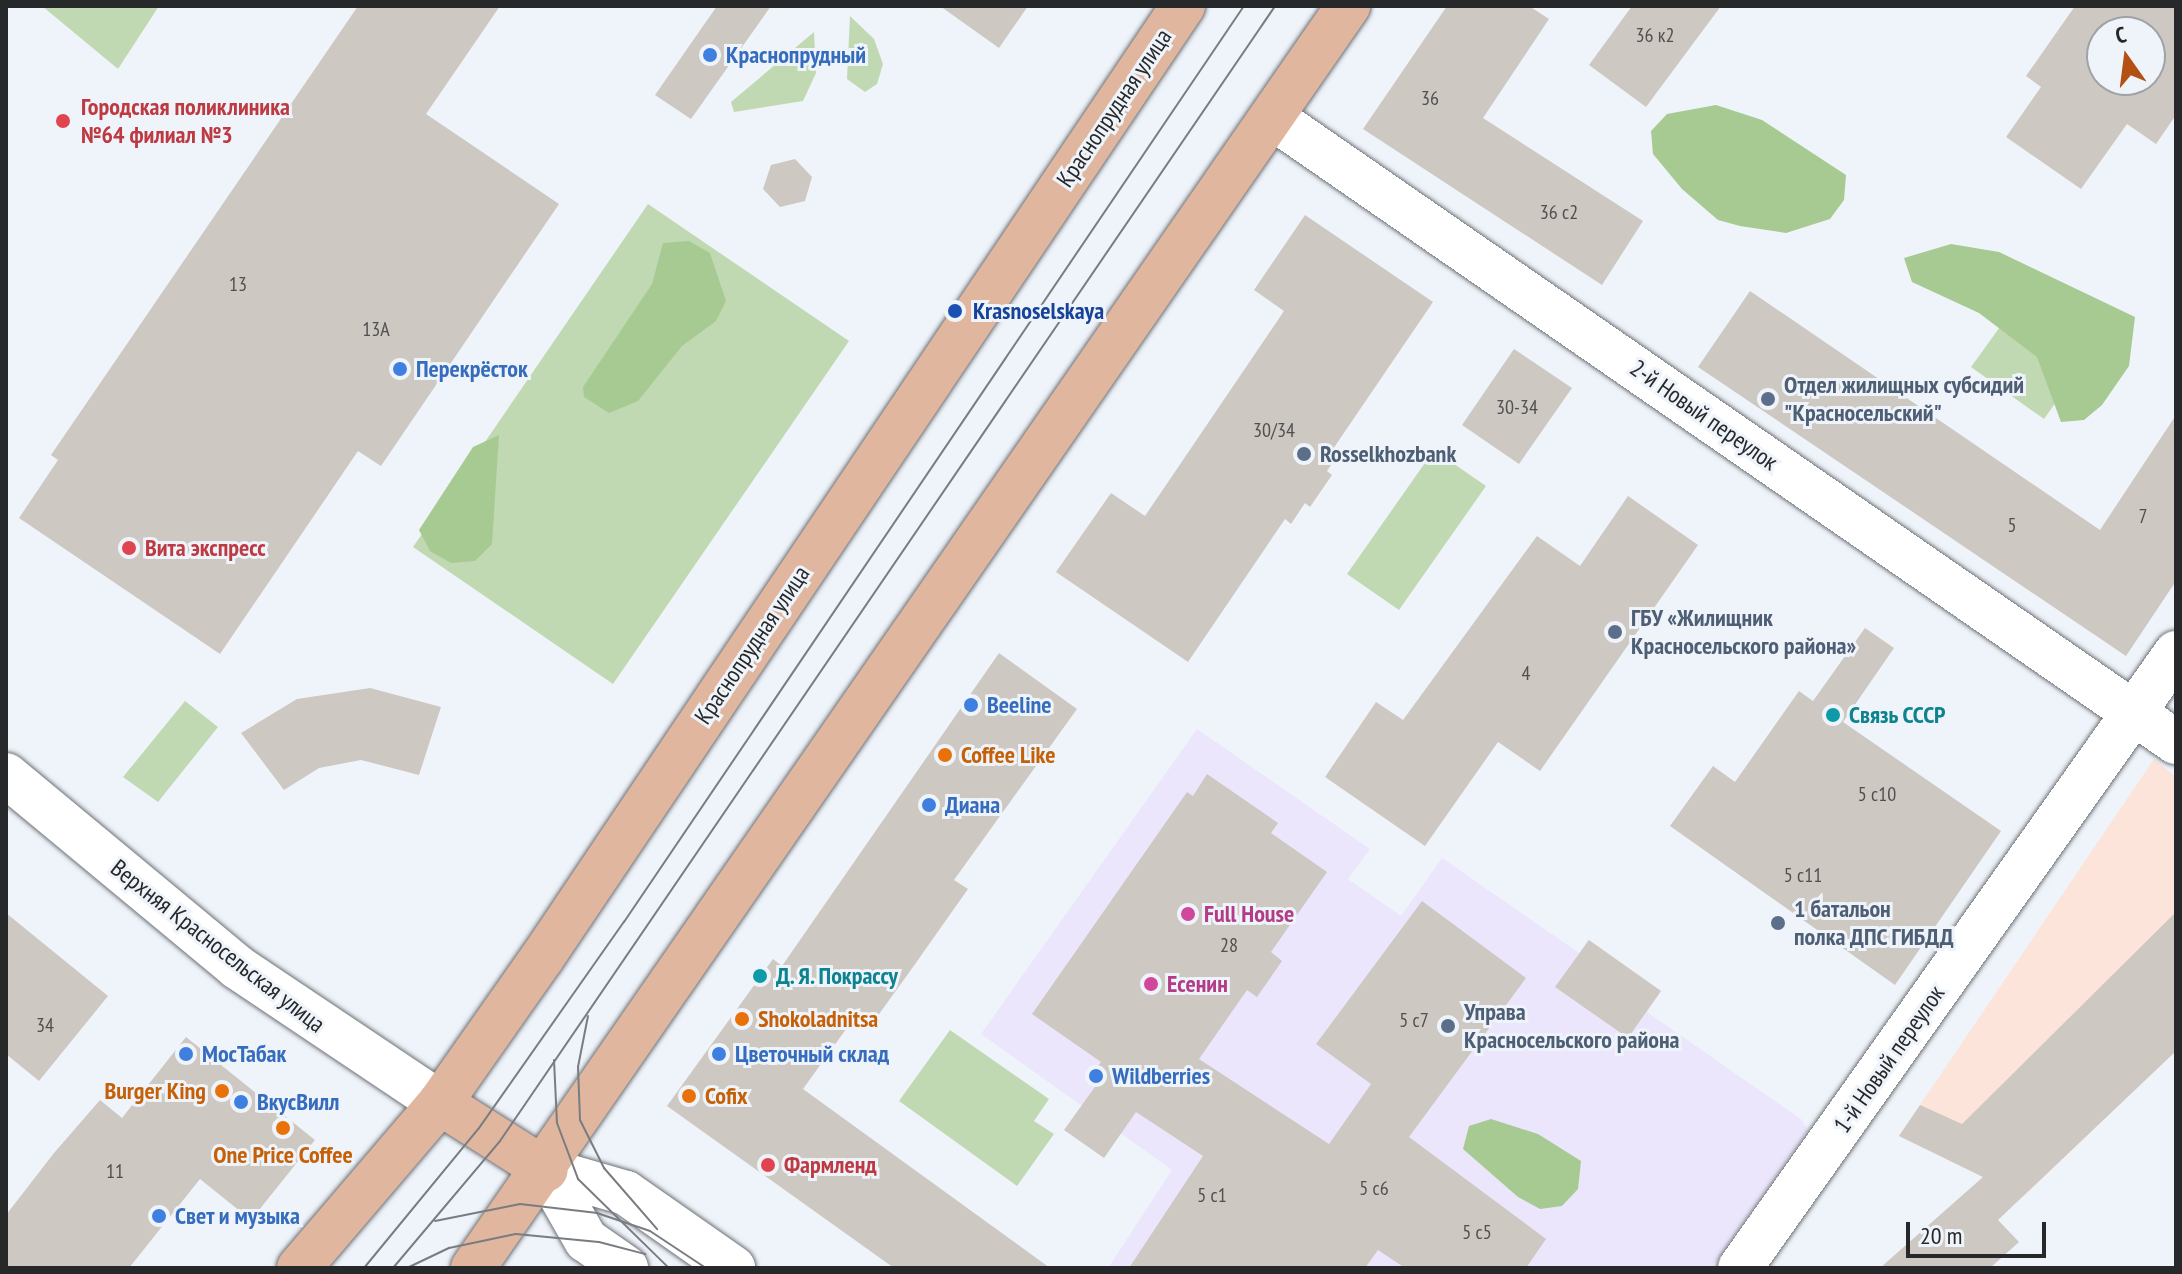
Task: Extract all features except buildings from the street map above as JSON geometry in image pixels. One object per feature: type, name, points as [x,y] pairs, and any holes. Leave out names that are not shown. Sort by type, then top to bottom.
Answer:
[{"type":"main road","name":"Краснопрудная улица","points":[[299,1268],[440,1103],[1183,6]]},
{"type":"main road","points":[[473,1268],[546,1170],[1348,6]]},
{"type":"main road","points":[[440,1103],[546,1170]]},
{"type":"street","name":"2-й Новый переулок","points":[[1273,118],[2176,742]]},
{"type":"street","name":"1-й Новый переулок","points":[[1740,1268],[2176,653]]},
{"type":"street","name":"Верхняя Красносельская улица","points":[[6,775],[237,967],[440,1103]]},
{"type":"street","points":[[546,1170],[586,1240],[626,1268]]},
{"type":"street","points":[[546,1170],[626,1193],[733,1268]]},
{"type":"shaded area","points":[[1197,729],[1370,849],[1348,879],[1401,916],[1442,858],[1579,953],[1588,940],[1661,991],[1647,1012],[1801,1119],[1808,1130],[1711,1268],[1108,1268],[1172,1170],[981,1034]]},
{"type":"shaded area","points":[[2154,759],[2176,777],[2176,1051],[2023,1197],[1899,1136]]},
{"type":"green space","points":[[42,6],[159,6],[118,69]]},
{"type":"green space","points":[[850,16],[874,39],[883,64],[877,84],[865,92],[847,79]]},
{"type":"green space","points":[[814,32],[816,73],[803,101],[734,112],[731,102]]},
{"type":"green space","points":[[1716,105],[1762,120],[1846,175],[1844,200],[1830,219],[1786,233],[1740,226],[1718,220],[1682,189],[1653,154],[1651,131],[1667,114]]},
{"type":"green space","points":[[648,204],[849,341],[613,684],[413,547]]},
{"type":"green space","points":[[689,241],[710,253],[726,301],[716,321],[682,346],[638,401],[609,413],[584,397],[583,387],[652,284],[663,243]]},
{"type":"green space","points":[[1951,244],[1999,252],[2135,317],[2129,366],[2102,405],[2084,420],[2061,422],[2037,357],[1979,313],[1912,282],[1904,258]]},
{"type":"green space","points":[[2015,306],[2088,357],[2044,419],[1971,367]]},
{"type":"green space","points":[[499,435],[492,544],[475,561],[451,563],[430,551],[419,530],[473,447]]},
{"type":"green space","points":[[1434,450],[1486,486],[1399,610],[1347,574]]},
{"type":"green space","points":[[185,701],[218,727],[158,802],[123,777]]},
{"type":"green space","points":[[950,1030],[1049,1099],[1034,1121],[1054,1134],[1017,1186],[899,1101]]},
{"type":"green space","points":[[1491,1119],[1538,1134],[1581,1161],[1578,1189],[1562,1206],[1540,1209],[1518,1197],[1463,1149],[1469,1126]]},
{"type":"tram line","points":[[364,1268],[479,1128],[624,922],[1244,6]]},
{"type":"tram line","points":[[393,1268],[500,1141],[1275,6]]},
{"type":"tram line","points":[[588,1016],[578,1067],[580,1120],[604,1168],[657,1229]]},
{"type":"tram line","points":[[554,1060],[557,1123],[578,1179],[669,1268]]},
{"type":"tram line","points":[[435,1221],[520,1204],[597,1213],[650,1231],[706,1268]]},
{"type":"tram line","points":[[407,1268],[449,1248],[516,1234],[599,1242],[645,1254]]},
{"type":"place","name":"Краснопрудный","points":[[710,55]]},
{"type":"place","name":"Городская поликлиника №64 филиал №3","points":[[63,121]]},
{"type":"place","name":"Krasnoselskaya","points":[[955,311]]},
{"type":"place","name":"Перекрёсток","points":[[400,369]]},
{"type":"place","name":"Отдел жилищных субсидий \"Красносельский\"","points":[[1768,399]]},
{"type":"place","name":"Rosselkhozbank","points":[[1304,454]]},
{"type":"place","name":"Вита экспресс","points":[[129,548]]},
{"type":"place","name":"ГБУ «Жилищник Красносельского района»","points":[[1615,632]]},
{"type":"place","name":"Beeline","points":[[971,705]]},
{"type":"place","name":"Связь СССР","points":[[1833,715]]},
{"type":"place","name":"Coffee Like","points":[[945,755]]},
{"type":"place","name":"Диана","points":[[929,805]]},
{"type":"place","name":"Full House","points":[[1188,914]]},
{"type":"place","name":"1 батальон полка ДПС ГИБДД","points":[[1778,923]]},
{"type":"place","name":"Д. Я. Покрассу","points":[[760,976]]},
{"type":"place","name":"Есенин","points":[[1151,984]]},
{"type":"place","name":"Shokoladnitsa","points":[[742,1019]]},
{"type":"place","name":"Управа Красносельского района","points":[[1448,1026]]},
{"type":"place","name":"МосТабак","points":[[186,1054]]},
{"type":"place","name":"Цветочный склад","points":[[719,1054]]},
{"type":"place","name":"Wildberries","points":[[1096,1076]]},
{"type":"place","name":"Burger King","points":[[222,1091]]},
{"type":"place","name":"Cofix","points":[[689,1096]]},
{"type":"place","name":"ВкусВилл","points":[[241,1102]]},
{"type":"place","name":"One Price Coffee","points":[[283,1128]]},
{"type":"place","name":"Фармленд","points":[[768,1165]]},
{"type":"place","name":"Свет и музыка","points":[[159,1216]]}]
